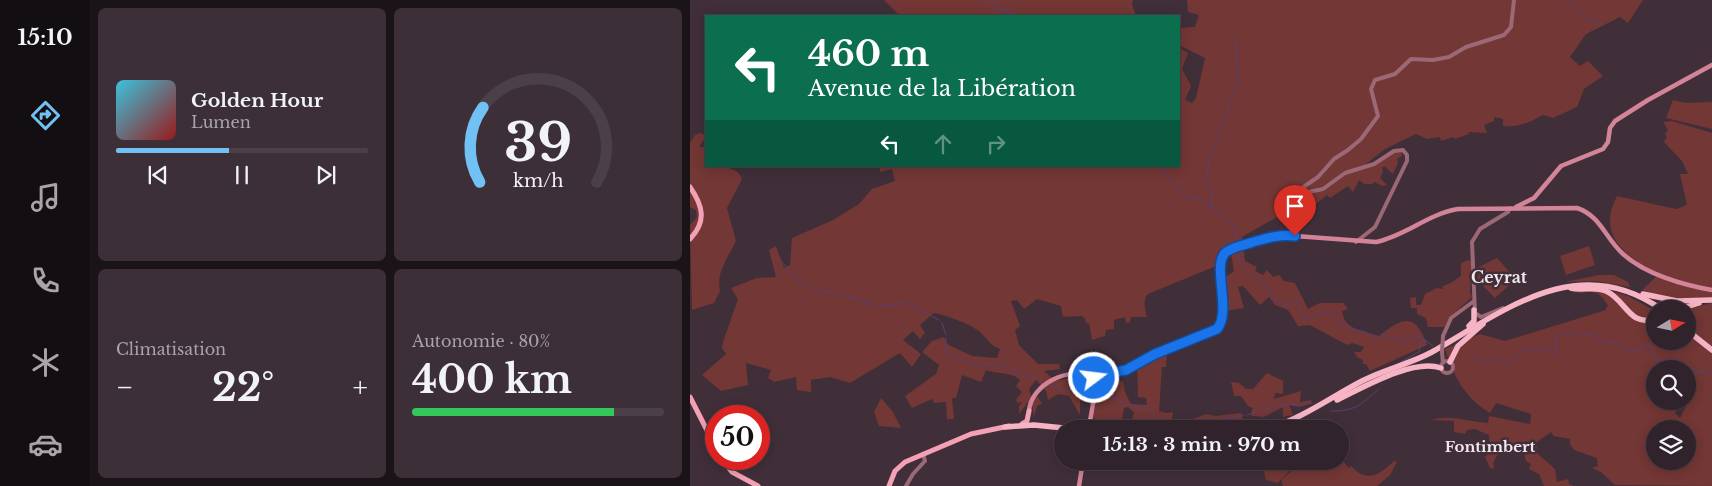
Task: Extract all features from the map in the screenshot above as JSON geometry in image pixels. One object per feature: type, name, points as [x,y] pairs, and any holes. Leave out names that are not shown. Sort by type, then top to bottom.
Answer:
[{"type":"highway","points":[[1530,296],[1562,287],[1586,284],[1616,287],[1662,300],[1712,301]]},
{"type":"highway","points":[[1331,402],[1366,382],[1434,354],[1483,324],[1536,299],[1571,288],[1596,286],[1615,289],[1646,301]]},
{"type":"highway","points":[[1290,420],[1305,414],[1365,380],[1416,360],[1501,312],[1562,287]]},
{"type":"highway","points":[[1616,287],[1648,300]]},
{"type":"highway","points":[[1571,288],[1593,288],[1608,292],[1632,316],[1646,321]]},
{"type":"highway","points":[[1696,305],[1712,301]]},
{"type":"highway","points":[[1474,308],[1474,321]]},
{"type":"highway","points":[[1452,338],[1481,317]]},
{"type":"highway","points":[[1294,420],[1383,378],[1421,367],[1445,364],[1462,341],[1483,324]]},
{"type":"highway","points":[[1696,339],[1712,352]]},
{"type":"highway","points":[[1005,427],[1030,425],[1054,427]]},
{"type":"highway","points":[[1019,428],[1054,430]]},
{"type":"main road","points":[[1516,208],[1534,198],[1562,166],[1603,149],[1608,142],[1610,128],[1615,121],[1648,100],[1712,65]]},
{"type":"main road","points":[[690,187],[702,206],[702,215],[699,229],[690,239]]},
{"type":"main road","points":[[889,486],[899,466],[923,454],[971,434],[1026,423],[1031,400],[1042,386],[1062,377],[1082,374],[1098,376],[1126,370],[1155,354],[1217,329],[1222,315],[1221,260],[1230,249],[1247,244],[1286,235],[1360,242],[1388,238],[1446,212],[1464,209],[1570,206],[1588,212],[1599,222],[1623,254],[1640,267],[1684,283],[1712,290]]},
{"type":"main road","points":[[1090,420],[1098,376]]},
{"type":"main road","points":[[690,397],[705,426]]},
{"type":"main road","points":[[954,441],[974,435],[1030,425],[1029,411]]},
{"type":"main road","points":[[730,470],[758,486]]},
{"type":"main road","points":[[1079,486],[1082,470]]},
{"type":"street","points":[[1360,242],[1362,236],[1376,226],[1407,161],[1405,152],[1398,150],[1374,164],[1345,173],[1323,189],[1281,196],[1283,192],[1302,188],[1311,183],[1334,159],[1361,139],[1378,116],[1371,89],[1375,80],[1395,74],[1411,59],[1433,60],[1449,57],[1466,47],[1504,35],[1511,27],[1514,0]]},
{"type":"street","points":[[1510,208],[1508,212],[1480,229],[1472,242],[1474,308],[1476,315],[1481,317],[1530,296]]},
{"type":"street","points":[[1445,364],[1442,352],[1443,336],[1451,318],[1474,300]]},
{"type":"street","points":[[1458,311],[1474,308]]},
{"type":"street","points":[[906,486],[913,474],[926,461],[923,454]]},
{"type":"shaded area","points":[[884,0],[1133,0],[1132,4],[1136,15],[899,15]]},
{"type":"shaded area","points":[[1187,0],[1643,0],[1628,23],[1620,17],[1586,34],[1570,57],[1580,66],[1588,61],[1603,76],[1584,89],[1577,107],[1553,118],[1543,115],[1529,122],[1513,126],[1503,126],[1503,119],[1494,117],[1494,121],[1484,125],[1487,133],[1468,132],[1469,134],[1455,139],[1453,137],[1441,141],[1440,137],[1427,139],[1416,134],[1385,149],[1361,168],[1401,149],[1402,156],[1397,159],[1398,163],[1393,174],[1384,166],[1382,168],[1383,172],[1380,178],[1387,185],[1382,186],[1375,182],[1364,184],[1359,180],[1353,192],[1348,186],[1330,198],[1327,195],[1312,207],[1298,223],[1284,213],[1242,237],[1245,261],[1257,267],[1255,271],[1263,275],[1267,270],[1273,277],[1279,275],[1284,281],[1295,283],[1308,309],[1320,303],[1343,303],[1348,309],[1342,311],[1344,317],[1351,326],[1379,336],[1402,322],[1408,321],[1418,327],[1427,345],[1370,371],[1366,364],[1363,364],[1363,360],[1358,358],[1354,352],[1361,352],[1364,347],[1352,343],[1347,345],[1310,325],[1298,326],[1288,310],[1275,305],[1269,297],[1260,305],[1243,286],[1238,287],[1244,308],[1225,311],[1224,278],[1234,271],[1231,253],[1216,266],[1148,294],[1145,302],[1147,317],[1131,317],[1130,322],[1126,323],[1125,317],[1114,320],[1114,329],[1106,330],[1105,336],[1092,340],[1089,323],[1086,323],[1082,316],[1063,317],[1061,306],[1037,299],[1024,309],[1017,300],[1011,301],[1020,326],[1015,330],[1019,345],[1038,364],[1059,364],[1060,369],[1044,371],[1055,381],[1084,376],[1091,378],[1101,386],[1102,393],[1116,393],[1117,382],[1123,381],[1125,392],[1131,404],[1147,405],[1146,398],[1138,397],[1137,362],[1151,354],[1167,351],[1166,367],[1162,367],[1159,411],[1173,412],[1172,420],[1132,420],[1134,412],[1128,407],[1124,408],[1122,420],[1099,420],[1093,418],[1097,399],[1091,396],[1080,398],[1080,415],[1069,396],[1058,394],[1048,400],[1046,391],[1036,380],[1029,389],[1031,396],[1038,397],[1042,404],[1037,406],[1034,417],[1032,405],[1028,402],[1019,414],[1019,406],[1023,402],[1018,403],[1016,400],[1022,392],[1016,386],[1020,380],[1009,374],[986,370],[981,382],[962,375],[956,398],[952,398],[954,419],[947,419],[946,402],[934,403],[932,399],[912,408],[905,396],[936,374],[939,365],[922,352],[932,341],[944,337],[947,344],[972,356],[997,358],[1000,349],[991,344],[973,327],[934,313],[920,325],[925,333],[920,339],[913,331],[903,340],[921,354],[912,367],[900,353],[850,383],[830,377],[811,380],[811,392],[797,390],[796,377],[774,382],[768,378],[771,370],[746,363],[748,385],[721,391],[702,375],[726,354],[722,348],[723,342],[738,299],[731,288],[757,278],[776,277],[769,250],[776,246],[784,268],[790,265],[792,238],[833,220],[859,204],[872,189],[895,181],[892,169],[880,172],[880,167],[1180,167],[1180,49],[1188,53],[1182,69],[1191,86],[1185,100],[1192,103],[1196,98],[1205,58],[1181,46],[1180,28],[1195,27],[1199,15],[1188,12]]},
{"type":"shaded area","points":[[1673,100],[1686,103],[1712,102],[1712,129],[1666,118]]},
{"type":"shaded area","points":[[1672,121],[1712,133],[1712,299],[1666,298],[1642,290],[1657,276],[1625,252],[1612,234],[1610,223],[1611,210],[1617,196],[1676,209],[1687,205],[1680,174],[1688,174],[1682,161],[1664,142],[1667,137],[1665,134],[1668,130],[1663,122]]},
{"type":"shaded area","points":[[701,133],[705,136],[699,147],[705,147],[705,167],[732,169],[737,171],[742,179],[727,208],[736,241],[721,271],[720,291],[714,303],[692,310],[690,225],[697,217],[696,210],[690,207],[690,143],[695,135]]},
{"type":"shaded area","points":[[1589,246],[1595,265],[1566,275],[1560,256]]},
{"type":"shaded area","points":[[1497,258],[1516,279],[1495,298],[1478,281],[1477,268]]},
{"type":"shaded area","points":[[1469,260],[1472,263],[1470,292],[1472,297],[1449,318],[1444,327],[1428,327],[1426,318],[1417,314],[1417,308],[1411,308],[1410,298],[1416,297],[1416,305],[1421,305],[1425,294],[1437,288],[1443,289],[1443,286],[1461,276],[1461,263]]},
{"type":"shaded area","points":[[1599,275],[1614,275],[1628,282],[1630,287],[1596,281],[1565,282]]},
{"type":"shaded area","points":[[1583,289],[1608,293],[1631,317],[1646,319],[1646,350],[1696,350],[1696,307],[1712,303],[1712,486],[1615,485],[1601,472],[1592,468],[1598,466],[1597,458],[1574,450],[1570,444],[1570,439],[1554,436],[1551,432],[1537,442],[1537,453],[1555,469],[1557,482],[1568,479],[1569,484],[1574,486],[1544,486],[1539,474],[1529,469],[1531,464],[1526,461],[1521,442],[1503,448],[1500,443],[1497,446],[1498,454],[1493,463],[1494,469],[1490,468],[1485,457],[1490,451],[1489,435],[1475,429],[1467,430],[1465,434],[1454,432],[1454,421],[1431,420],[1453,418],[1488,423],[1489,416],[1530,424],[1531,414],[1496,403],[1490,413],[1474,401],[1457,378],[1445,349],[1480,334],[1505,341],[1606,310],[1608,306],[1604,299],[1595,293],[1569,291]]},
{"type":"shaded area","points":[[1607,290],[1628,296],[1646,306],[1646,319],[1634,315]]},
{"type":"shaded area","points":[[1267,373],[1283,381],[1283,394],[1275,393],[1274,399],[1301,391],[1300,402],[1311,400],[1312,403],[1299,407],[1289,405],[1293,415],[1283,417],[1283,407],[1264,417],[1252,416],[1253,408],[1248,406],[1241,396],[1234,396],[1231,382],[1239,383],[1246,389],[1253,389]]},
{"type":"shaded area","points":[[881,398],[893,412],[901,428],[879,426],[874,412]]},
{"type":"shaded area","points":[[1241,413],[1243,419],[1190,420],[1206,414],[1215,416]]},
{"type":"shaded area","points":[[1394,461],[1397,462],[1390,475],[1377,486],[1283,486],[1281,480],[1293,470],[1349,470],[1351,466],[1363,475],[1368,476],[1379,473]]},
{"type":"shaded area","points":[[1263,470],[1288,470],[1278,483],[1266,480]]},
{"type":"waterway","points":[[991,0],[994,8],[1019,15]]},
{"type":"waterway","points":[[1565,0],[1587,18],[1603,25]]},
{"type":"waterway","points":[[1236,37],[1238,85]]},
{"type":"waterway","points":[[1211,208],[1212,192],[1207,178],[1209,159],[1237,86]]},
{"type":"waterway","points":[[1161,167],[1184,196],[1204,201],[1235,227],[1238,245]]},
{"type":"waterway","points":[[1238,249],[1239,261],[1245,269],[1262,282],[1278,302],[1287,305],[1296,299],[1304,317],[1307,318],[1330,310],[1342,324],[1363,331],[1375,338],[1386,335],[1405,342],[1413,336],[1419,336],[1433,346]]},
{"type":"waterway","points":[[781,261],[799,282],[814,289]]},
{"type":"waterway","points":[[815,290],[834,293]]},
{"type":"waterway","points":[[840,294],[844,296]]},
{"type":"waterway","points":[[847,296],[874,305]]},
{"type":"waterway","points":[[878,306],[907,303],[939,320]]},
{"type":"waterway","points":[[942,323],[946,335]]},
{"type":"waterway","points":[[1471,357],[1485,363],[1494,358],[1504,364],[1511,361],[1524,350],[1545,349],[1552,354],[1555,353],[1557,335],[1571,332],[1578,337],[1585,334],[1597,336],[1601,342],[1616,343],[1623,349],[1636,352],[1650,345],[1655,360],[1677,359],[1697,372],[1712,372]]},
{"type":"waterway","points":[[946,338],[946,352],[973,365],[1001,364],[1037,379]]},
{"type":"waterway","points":[[1401,362],[1420,351],[1419,343],[1427,341]]},
{"type":"waterway","points":[[1039,380],[1045,383]]},
{"type":"waterway","points":[[1049,385],[1072,392],[1093,395]]},
{"type":"waterway","points":[[1331,411],[1347,410],[1358,406],[1379,389]]},
{"type":"waterway","points":[[1097,396],[1114,397],[1127,406],[1131,404],[1141,409],[1149,408],[1157,422],[1185,428],[1206,418],[1220,419],[1244,415]]},
{"type":"waterway","points":[[1247,415],[1283,404],[1303,405],[1312,403]]},
{"type":"district","name":"Ceyrat","points":[[1499,277]]},
{"type":"district","name":"Fontimbert","points":[[1490,447]]},
{"type":"route","points":[[1094,378],[1098,380],[1110,373],[1126,370],[1155,354],[1217,329],[1222,315],[1222,256],[1230,249],[1282,235],[1295,236]]}]
